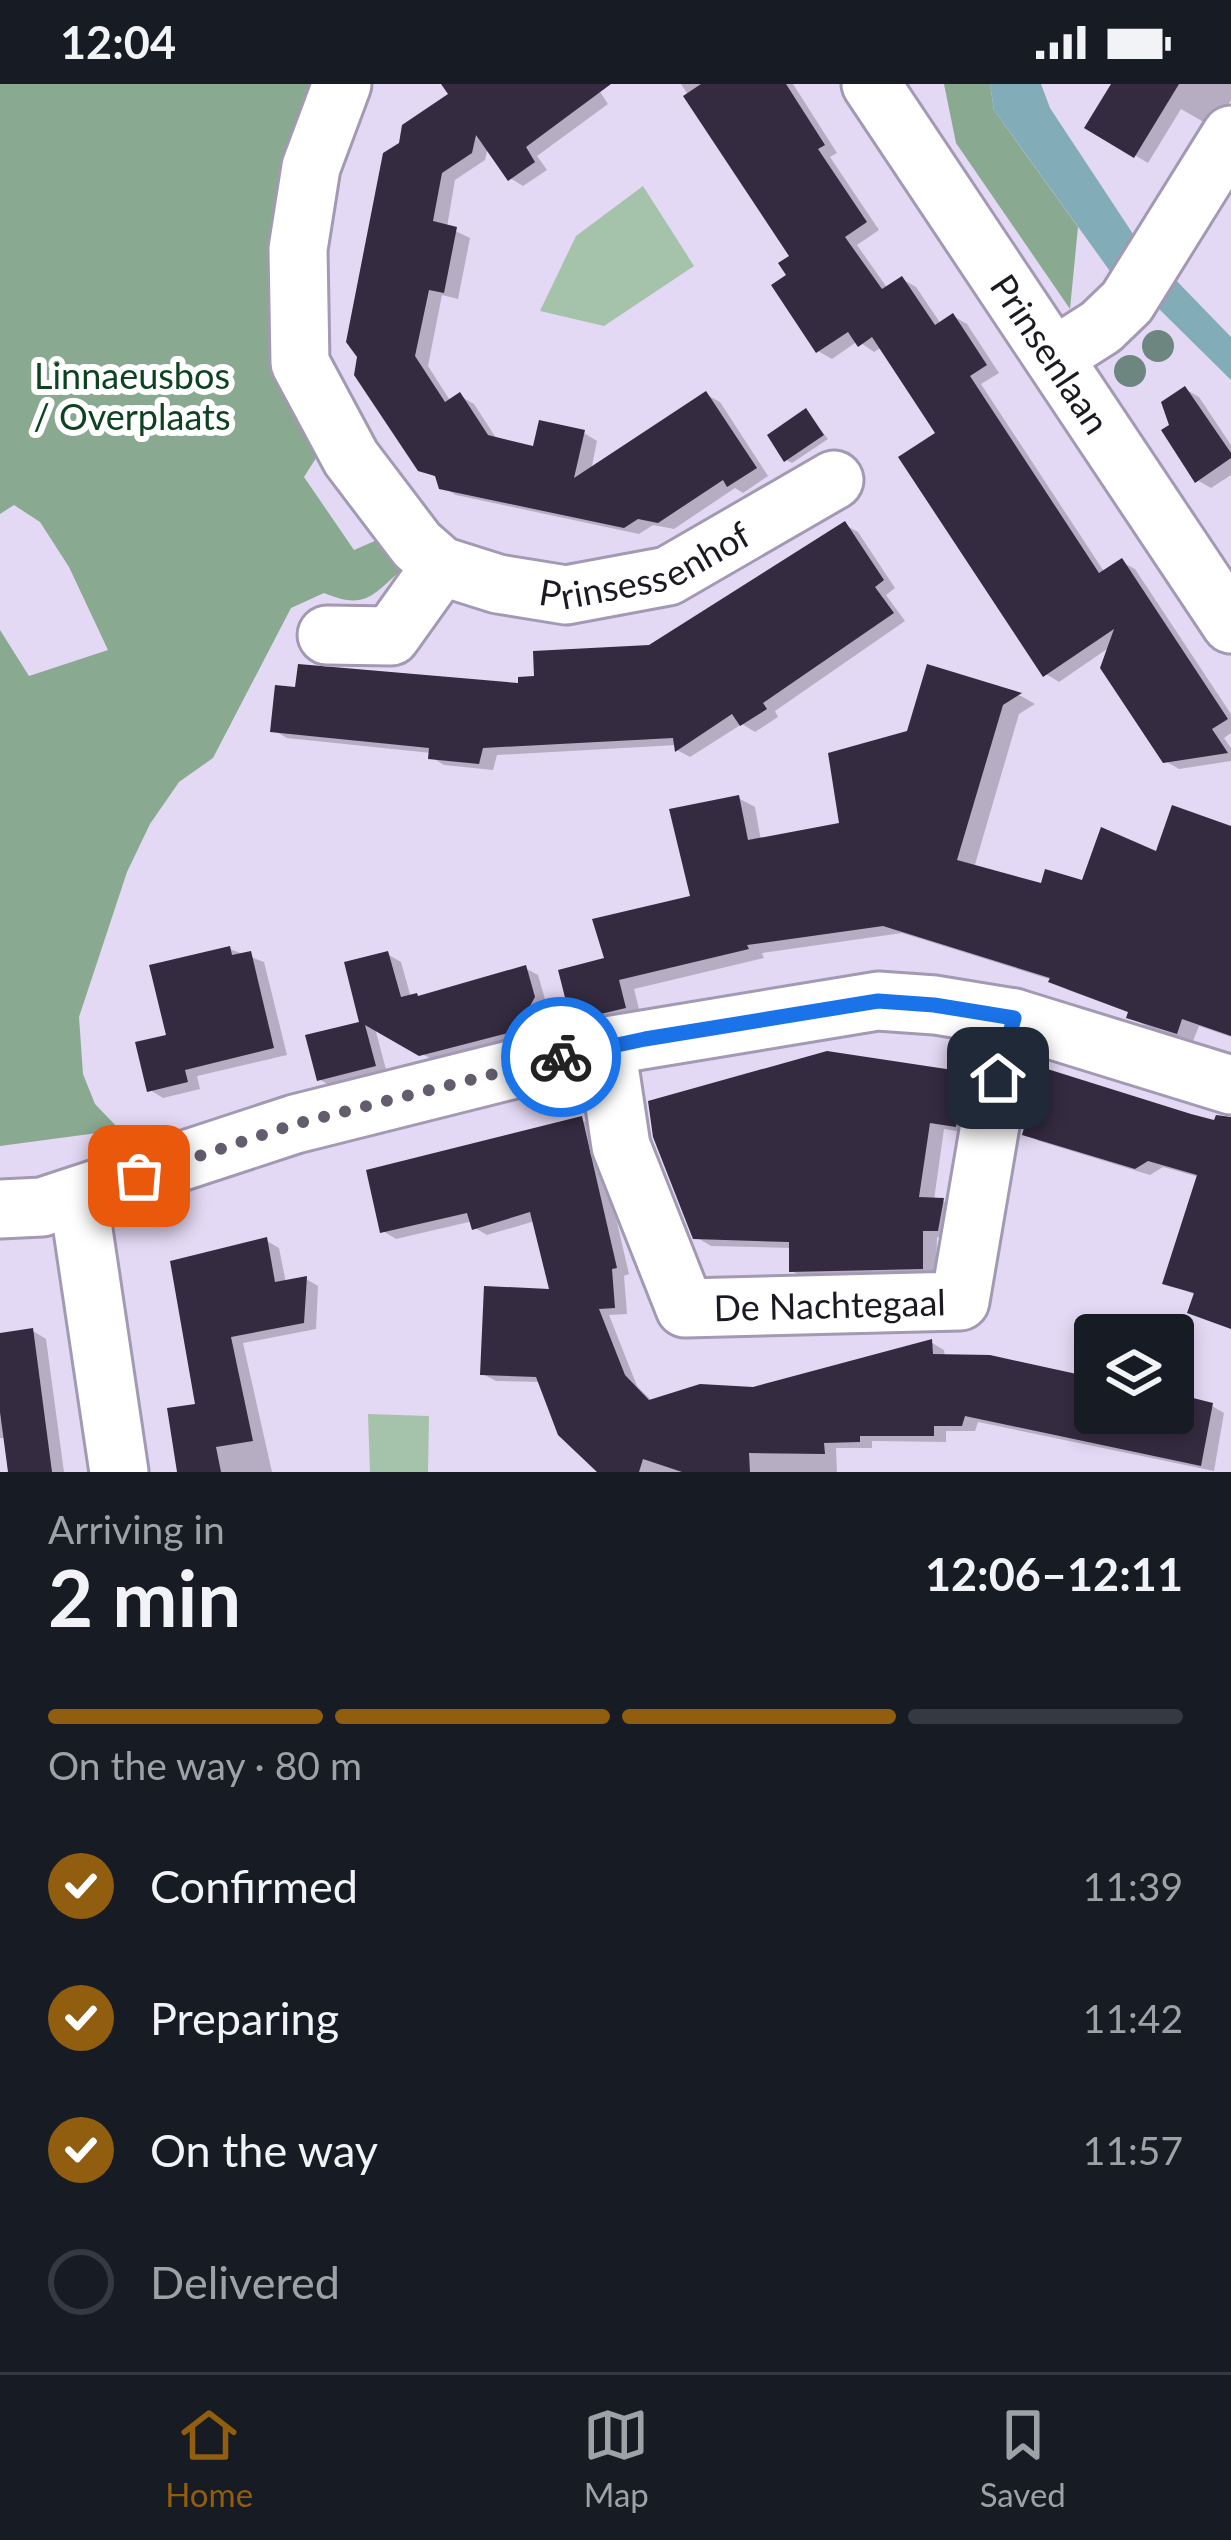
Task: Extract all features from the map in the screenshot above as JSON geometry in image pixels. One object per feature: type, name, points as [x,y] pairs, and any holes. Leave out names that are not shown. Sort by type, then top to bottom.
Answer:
[{"type":"street","name":"Prinsessenhof","points":[[342,84],[311,167],[298,249],[300,363],[351,458],[416,545],[441,566],[498,584],[566,595],[668,576],[834,480]]},
{"type":"street","name":"Prinsenlaan","points":[[883,88],[1231,624]]},
{"type":"street","points":[[1054,357],[1127,302],[1231,134]]},
{"type":"street","points":[[327,634],[392,636],[441,566]]},
{"type":"street","points":[[119,1472],[30,1211],[295,1124],[606,1046],[878,1001],[1014,1018],[1231,1084]]},
{"type":"street","name":"De Nachtegaal","points":[[606,1046],[621,1146],[685,1308],[960,1300],[998,1078],[1014,1018]]},
{"type":"shaded area","points":[[990,84],[1041,84],[1050,108],[1137,240],[1231,337],[1231,380],[1155,305],[1112,274],[994,110]]},
{"type":"shaded area","points":[[643,186],[694,266],[604,326],[540,311],[576,236]]},
{"type":"shaded area","points":[[368,1414],[429,1416],[428,1472],[370,1472]]},
{"type":"green space","name":"Linnaeusbos / Overplaats","points":[[0,84],[323,84],[323,447],[304,477],[354,550],[377,540],[405,567],[369,597],[350,600],[324,593],[291,608],[213,758],[179,782],[150,824],[127,872],[79,1017],[83,1074],[95,1104],[120,1130],[0,1146],[0,630],[29,676],[108,650],[69,567],[40,522],[14,505],[0,514]]},
{"type":"green space","points":[[944,84],[990,84],[994,110],[1078,227],[1070,309],[956,143]]},
{"type":"building","points":[[441,84],[611,84],[526,147],[535,162],[508,181],[476,135],[472,153],[442,173],[433,221],[457,227],[444,293],[429,290],[415,356],[445,402],[460,392],[488,435],[533,446],[539,420],[585,430],[574,478],[706,391],[757,468],[727,487],[723,480],[658,523],[638,519],[624,528],[439,489],[435,476],[418,471],[354,375],[357,357],[346,342],[383,153],[399,143],[402,125],[448,94]]},
{"type":"building","points":[[701,84],[786,84],[825,145],[818,149],[867,222],[845,237],[882,289],[902,276],[935,325],[953,313],[987,365],[970,376],[1099,573],[1122,558],[1228,719],[1212,729],[1228,753],[1163,763],[1100,668],[1114,629],[1043,677],[898,457],[935,433],[872,337],[858,347],[848,332],[816,353],[771,285],[786,275],[778,263],[789,256],[683,96]]},
{"type":"building","points":[[1111,84],[1179,84],[1134,158],[1084,128]]},
{"type":"building","points":[[1185,386],[1231,453],[1231,458],[1195,483],[1161,430],[1169,425],[1161,402]]},
{"type":"building","points":[[806,408],[824,435],[784,462],[767,435]]},
{"type":"building","points":[[845,521],[884,580],[875,587],[894,613],[763,703],[767,709],[740,726],[732,714],[675,752],[673,738],[483,748],[479,764],[428,759],[429,748],[270,732],[275,685],[295,687],[298,664],[518,683],[518,677],[534,676],[533,651],[649,645]]},
{"type":"building","points":[[927,664],[1022,693],[1003,705],[957,860],[1041,883],[1045,869],[1082,880],[1101,827],[1156,851],[1172,805],[1231,826],[1231,1036],[1182,1019],[1177,1034],[1126,1018],[1128,1012],[1048,982],[1050,978],[883,926],[747,945],[749,949],[619,980],[626,1008],[571,1021],[558,970],[604,958],[592,919],[690,896],[669,809],[739,795],[748,840],[839,823],[828,753],[907,731]]},
{"type":"building","points":[[230,946],[232,955],[251,951],[274,1048],[185,1070],[188,1082],[147,1092],[135,1042],[166,1035],[149,965]]},
{"type":"building","points":[[388,951],[401,997],[526,965],[535,997],[516,1031],[419,1056],[365,1025],[376,1066],[317,1081],[305,1035],[359,1022],[344,962]]},
{"type":"building","points":[[827,1051],[966,1072],[956,1127],[930,1123],[919,1197],[944,1198],[938,1231],[923,1231],[923,1269],[789,1272],[789,1242],[693,1239],[653,1137],[648,1101]]},
{"type":"building","points":[[1041,1067],[1191,1114],[1214,1120],[1216,1115],[1231,1117],[1231,1329],[1187,1313],[1194,1293],[1162,1284],[1197,1175],[1148,1161],[1135,1169],[1022,1135]]},
{"type":"building","points":[[582,1116],[617,1268],[612,1269],[615,1308],[599,1309],[625,1375],[649,1400],[700,1384],[753,1387],[932,1339],[933,1354],[990,1355],[1074,1373],[1074,1434],[1194,1434],[1194,1398],[1213,1403],[1201,1466],[965,1416],[962,1426],[934,1426],[934,1436],[860,1436],[860,1442],[824,1443],[825,1454],[749,1453],[750,1472],[682,1472],[643,1459],[639,1472],[597,1472],[558,1435],[536,1377],[480,1375],[484,1286],[549,1289],[530,1212],[472,1230],[467,1213],[380,1233],[366,1170]]},
{"type":"building","points":[[267,1237],[275,1282],[307,1276],[304,1323],[231,1337],[253,1441],[216,1447],[221,1472],[177,1472],[167,1408],[195,1404],[170,1261]]},
{"type":"building","points":[[33,1328],[52,1472],[8,1472],[0,1412],[0,1333]]},
{"type":"way so far","points":[[139,1176],[295,1124],[561,1057]]},
{"type":"route","points":[[561,1057],[878,1001],[1014,1018],[998,1078]]}]
